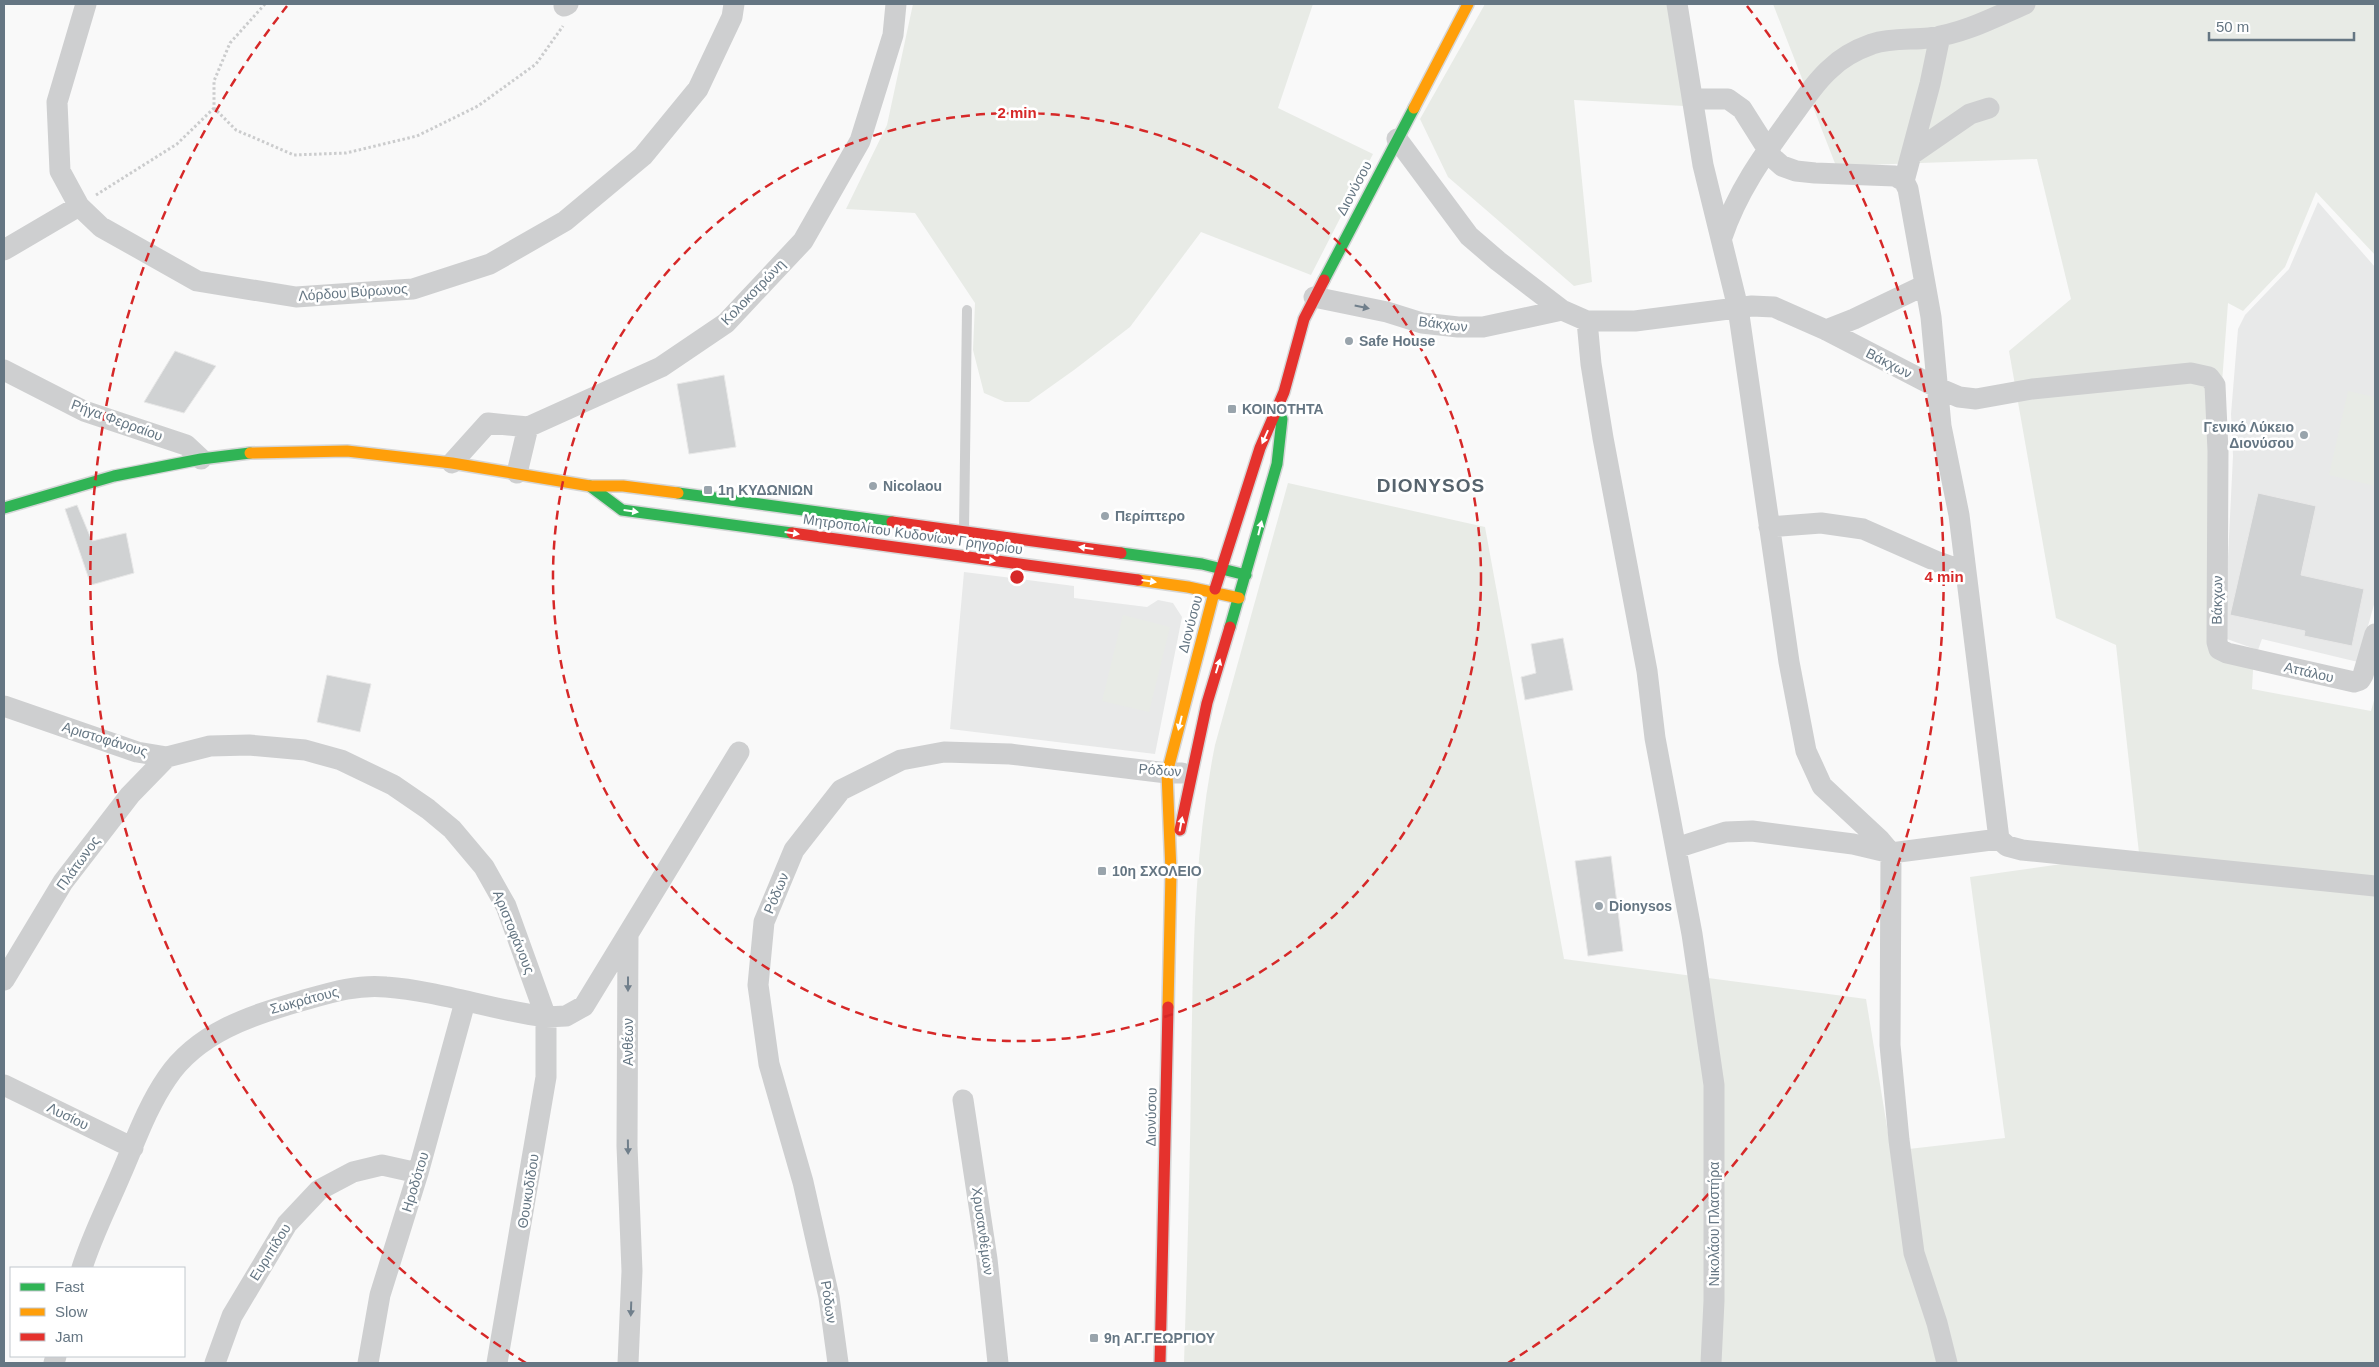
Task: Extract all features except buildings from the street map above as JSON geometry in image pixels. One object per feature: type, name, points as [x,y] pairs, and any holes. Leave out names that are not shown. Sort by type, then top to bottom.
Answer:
[{"type":"street","name":"Λόρδου Βύρωνος","points":[[86,4],[57,102],[60,171],[79,206],[100,227],[196,281],[296,297],[413,288],[490,264],[556,226],[643,156],[698,90],[732,17],[734,4]]},
{"type":"street","name":"Κολοκοτρώνη","points":[[528,427],[669,362],[726,323],[802,241],[860,141],[893,35],[896,4]]},
{"type":"street","name":"Διονύσου","points":[[1160,1363],[1172,872],[1167,773],[1221,567],[1260,448],[1284,392],[1304,319],[1468,4]]},
{"type":"street","points":[[1677,4],[1694,99],[1703,165],[1738,308],[1789,662],[1810,762],[1822,786],[1880,840],[1891,853],[1890,1045],[1904,1186],[1914,1253],[1937,1322],[1947,1363]]},
{"type":"street","points":[[1722,237],[1741,189],[1768,148],[1816,83],[1831,67],[1872,44],[1895,39],[1940,36],[1983,22],[2026,4]]},
{"type":"street","points":[[1904,181],[1940,36]]},
{"type":"street","points":[[1694,99],[1728,99],[1748,115],[1773,158],[1782,166],[1796,171],[1895,176],[1904,181],[1908,189],[1931,317],[1940,426],[1959,515],[1999,839],[2007,846],[2022,850],[2375,886]]},
{"type":"street","points":[[1912,154],[1970,114],[1989,108]]},
{"type":"street","points":[[1397,139],[1469,236],[1498,261],[1562,310]]},
{"type":"street","points":[[4,250],[79,206]]},
{"type":"street","points":[[1826,330],[1854,319],[1925,285]]},
{"type":"street","name":"Βάκχων","points":[[1314,297],[1387,312],[1422,323],[1483,328],[1562,310],[1586,321],[1635,321],[1752,306],[1774,307],[1826,330],[1938,388],[1959,396],[1976,399],[2032,389],[2191,373],[2208,377],[2215,385],[2218,451],[2217,642]]},
{"type":"street","name":"Νικολάου Πλαστήρα","points":[[1586,321],[1603,438],[1645,662],[1656,738],[1692,934],[1714,1085],[1714,1301],[1711,1363]]},
{"type":"street","name":"Ρήγα Φερραίου","points":[[4,370],[84,411],[186,445],[201,459]]},
{"type":"street","name":"Διονύσου","points":[[1172,872],[1191,772],[1207,703],[1277,464],[1284,392]]},
{"type":"street","points":[[452,463],[488,423],[528,427],[516,473]]},
{"type":"street","name":"Μητροπολίτου Κυδονίων Γρηγορίου","points":[[4,508],[114,476],[201,459],[246,453],[347,451],[452,463],[590,486],[623,486],[962,544],[1214,591],[1239,598]]},
{"type":"street","name":"Μητροπολίτου Κυδονίων Γρηγορίου","points":[[590,486],[622,510],[962,544],[1221,567],[1246,575]]},
{"type":"street","points":[[1770,527],[1821,523],[1863,529],[1938,562],[1966,572]]},
{"type":"street","name":"Αττάλου","points":[[2217,642],[2222,652],[2354,682],[2360,680],[2363,674],[2375,634]]},
{"type":"street","name":"Αριστοφάνους","points":[[4,706],[137,752],[167,757],[210,746],[229,744],[305,750],[341,760],[393,785],[428,809],[452,829],[494,883],[519,937],[546,1017]]},
{"type":"street","points":[[628,936],[739,752]]},
{"type":"street","name":"Ρόδων","points":[[838,1363],[829,1297],[803,1182],[769,1064],[758,985],[764,922],[794,850],[841,790],[901,760],[944,752],[1010,754],[1167,773],[1191,772]]},
{"type":"street","name":"Πλάτωνος","points":[[4,980],[63,882],[130,795],[167,757]]},
{"type":"street","points":[[1676,848],[1726,832],[1752,831],[1853,844],[1891,853],[1999,839]]},
{"type":"street","name":"Σωκράτους","points":[[82,1267],[160,1088],[175,1067],[206,1040],[256,1014],[357,987],[384,986],[546,1017],[566,1016],[584,1006],[628,936]]},
{"type":"street","name":"Ανθέων","points":[[628,936],[627,1146],[632,1271],[628,1363]]},
{"type":"street","name":"Ηροδότου","points":[[368,1363],[380,1294],[418,1173],[465,1002]]},
{"type":"street","name":"Θουκυδίδου","points":[[497,1363],[546,1077],[546,1017]]},
{"type":"street","name":"Λυσίου","points":[[4,1085],[133,1148]]},
{"type":"street","name":"Χρυσανθέμων","points":[[963,1100],[987,1259],[998,1363]]},
{"type":"street","name":"Ευριπίδου","points":[[215,1363],[232,1316],[282,1232],[287,1224],[319,1190],[353,1172],[382,1165],[418,1173]]},
{"type":"lane","points":[[962,544],[966,310]]},
{"type":"path","points":[[265,4],[230,44],[214,81],[214,108],[236,130],[294,155],[346,153],[417,136],[478,106],[536,64],[564,24],[566,5]]},
{"type":"path","points":[[79,206],[177,144],[214,108]]},
{"type":"shaded area","points":[[913,4],[1313,4],[1278,108],[1373,154],[1311,275],[1201,232],[1130,327],[1029,402],[1005,402],[984,393],[973,350],[975,303],[915,213],[846,209],[887,125]]},
{"type":"shaded area","points":[[1485,4],[1669,4],[1684,106],[1574,100],[1592,282],[1574,286],[1448,177],[1420,119]]},
{"type":"shaded area","points":[[1773,4],[2375,4],[2375,255],[2316,192],[2285,267],[2243,311],[2228,303],[2220,409],[2222,646],[2254,652],[2252,689],[2371,711],[2375,697],[2375,1363],[1184,1363],[1194,951],[1202,827],[1215,745],[1288,483],[1485,527],[1564,959],[1866,999],[1891,1151],[2005,1138],[1970,877],[2139,853],[2116,645],[2056,618],[2009,351],[2071,299],[2037,159],[1836,166]]},
{"type":"shaded area","name":"Γενικό Λύκειο Διονύσου","points":[[2318,202],[2375,267],[2375,601],[2358,662],[2262,639],[2258,650],[2224,638],[2233,456],[2231,414],[2238,329],[2245,315],[2289,269]]},
{"type":"shaded area","points":[[2348,391],[2375,397],[2375,486],[2329,475]]},
{"type":"shaded area","points":[[964,572],[1074,586],[1074,598],[1147,607],[1158,600],[1173,603],[1182,617],[1155,754],[950,729]]},
{"type":"shaded area","points":[[1123,615],[1170,627],[1149,712],[1102,701]]},
{"type":"traffic: fast","points":[[1324,280],[1414,108]]},
{"type":"traffic: fast","points":[[1230,627],[1277,464],[1282,419]]},
{"type":"traffic: fast","points":[[4,508],[114,476],[201,459],[250,453]]},
{"type":"traffic: fast","points":[[590,486],[622,510],[792,533]]},
{"type":"traffic: fast","points":[[678,493],[892,522]]},
{"type":"traffic: fast","points":[[1121,553],[1202,564],[1246,575]]},
{"type":"traffic: slow","points":[[1414,108],[1468,4]]},
{"type":"traffic: slow","points":[[250,453],[347,451],[452,463],[590,486],[623,486],[678,493]]},
{"type":"traffic: slow","points":[[1138,580],[1188,587],[1239,598]]},
{"type":"traffic: slow","points":[[1168,1007],[1171,872],[1167,773],[1215,589]]},
{"type":"traffic: jam","points":[[1215,589],[1260,448],[1284,392],[1304,319],[1324,280]]},
{"type":"traffic: jam","points":[[892,522],[1121,553]]},
{"type":"traffic: jam","points":[[792,533],[1138,580]]},
{"type":"traffic: jam","points":[[1180,830],[1207,703],[1230,627]]},
{"type":"traffic: jam","points":[[1160,1363],[1168,1007]]},
{"type":"place","name":"Safe House","points":[[1349,341]]},
{"type":"place","name":"ΚΟΙΝΟΤΗΤΑ","points":[[1232,409]]},
{"type":"place","name":"Γενικό Λύκειο Διονύσου","points":[[2304,435]]},
{"type":"place","name":"Nicolaou","points":[[873,486]]},
{"type":"place","name":"1η ΚΥΔΩΝΙΩΝ","points":[[708,490]]},
{"type":"place","name":"Περίπτερο","points":[[1105,516]]},
{"type":"place","name":"10η ΣΧΟΛΕΙΟ","points":[[1102,871]]},
{"type":"place","name":"Dionysos","points":[[1599,906]]},
{"type":"place","name":"9η ΑΓ.ΓΕΩΡΓΙΟΥ","points":[[1094,1338]]},
{"type":"district","name":"DIONYSOS","points":[[1431,485]]}]
